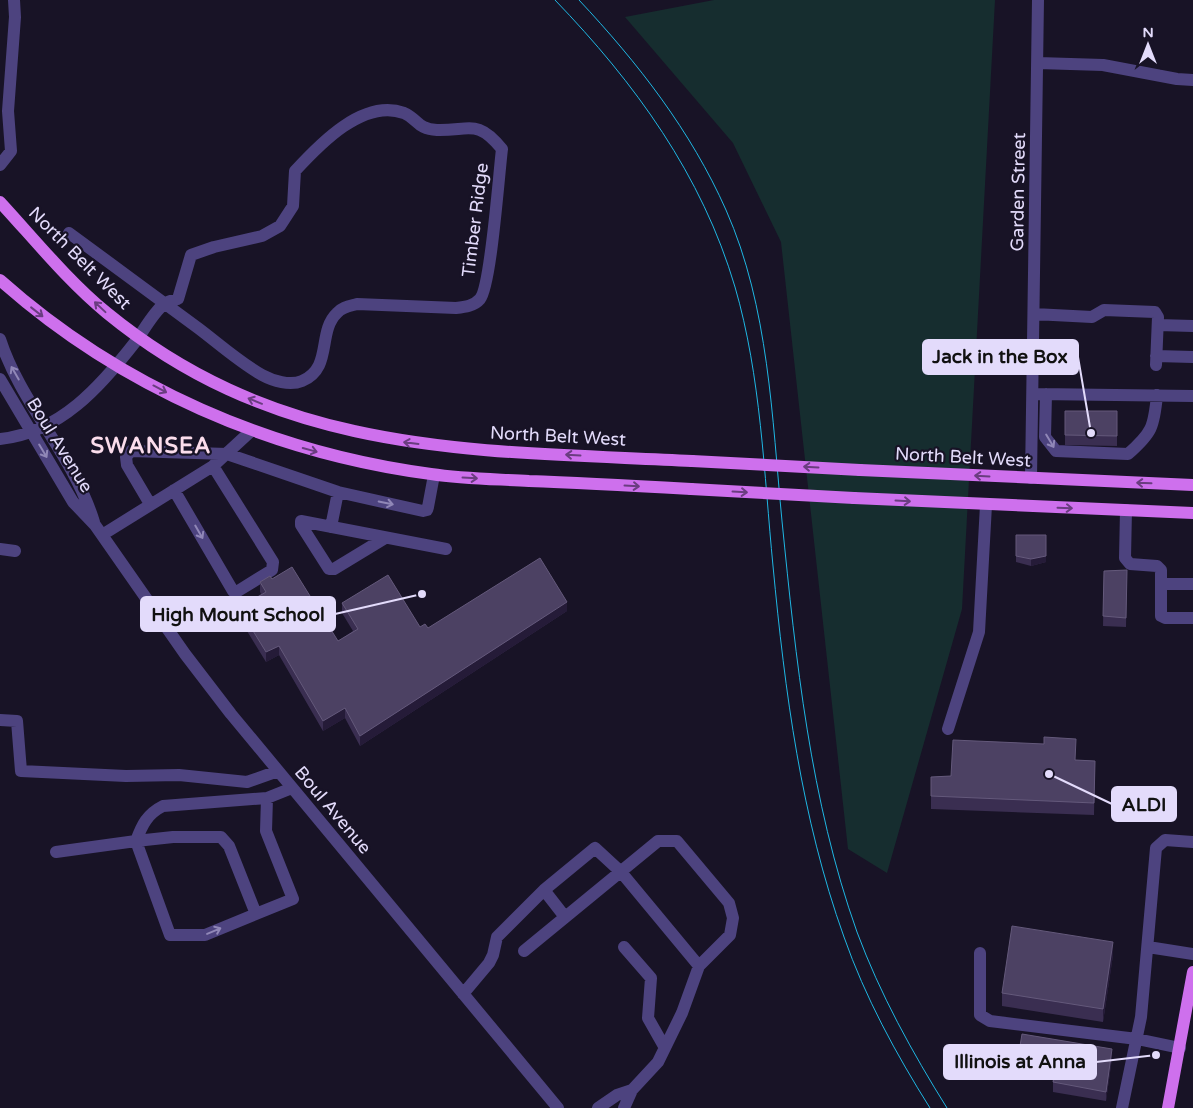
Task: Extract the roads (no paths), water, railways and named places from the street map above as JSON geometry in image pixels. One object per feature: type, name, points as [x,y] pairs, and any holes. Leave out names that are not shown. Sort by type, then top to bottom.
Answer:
[{"type":"main road","name":"North Belt West","points":[[0,202],[78,286],[106,312],[139,337],[186,368],[236,393],[294,416],[370,435],[402,442],[480,450],[1193,485]]},
{"type":"main road","points":[[0,280],[46,318],[117,366],[178,399],[251,431],[340,457],[434,475],[986,505],[1193,512]]},
{"type":"main road","points":[[1168,1108],[1191,997],[1193,972]]},
{"type":"street","points":[[0,165],[11,151],[4,107],[15,18],[14,0]]},
{"type":"street","name":"Garden Street","points":[[1031,478],[1038,0]]},
{"type":"street","points":[[1038,63],[1103,65],[1177,79],[1193,80]]},
{"type":"street","name":"Timber Ridge","points":[[69,233],[262,376],[283,383],[302,381],[315,372],[323,358],[329,325],[336,313],[345,307],[357,304],[456,308],[472,306],[482,298],[488,272],[502,149],[495,140],[481,130],[468,126],[438,130],[420,127],[404,113],[380,110],[352,120],[320,144],[294,171],[293,206],[280,226],[262,236],[214,247],[190,255],[178,299],[164,303]]},
{"type":"street","points":[[0,439],[31,433],[69,412],[89,395],[117,366],[164,303]]},
{"type":"street","points":[[1034,314],[1092,317],[1104,310],[1156,312],[1158,325],[1156,360],[1193,357]]},
{"type":"street","points":[[1158,325],[1193,326]]},
{"type":"street","name":"Boul Avenue","points":[[0,339],[11,365],[85,496],[98,530]]},
{"type":"street","points":[[0,403],[3,384]]},
{"type":"street","name":"Boul Avenue","points":[[3,384],[73,502],[98,530],[186,654],[278,771],[558,1108]]},
{"type":"street","points":[[1033,394],[1193,396]]},
{"type":"street","points":[[1046,394],[1045,437],[1056,451],[1128,454],[1144,440],[1154,423],[1157,395]]},
{"type":"street","points":[[98,530],[150,504],[213,466],[251,431]]},
{"type":"street","points":[[150,504],[126,465],[126,457],[131,452],[227,454],[338,492],[427,510],[434,475]]},
{"type":"street","points":[[174,490],[233,591],[238,591],[272,570],[273,562],[213,466]]},
{"type":"street","points":[[331,527],[338,492]]},
{"type":"street","points":[[948,728],[980,632],[986,505]]},
{"type":"street","points":[[1126,510],[1126,558],[1130,564],[1157,566],[1161,570],[1161,616],[1165,618],[1193,618]]},
{"type":"street","points":[[385,538],[334,569],[329,569],[301,525],[301,521],[446,549]]},
{"type":"street","points":[[0,549],[15,551]]},
{"type":"street","points":[[1161,584],[1193,584]]},
{"type":"street","points":[[0,720],[17,721],[20,771],[126,776],[179,774],[247,782],[278,771]]},
{"type":"street","points":[[266,798],[266,831],[293,899],[205,935],[170,935],[136,841],[143,823],[151,812],[163,806],[266,798],[292,788]]},
{"type":"street","points":[[56,852],[173,837],[221,837],[229,846],[256,914]]},
{"type":"street","points":[[1122,1108],[1141,1017],[1156,848],[1165,840],[1193,842]]},
{"type":"street","points":[[524,951],[658,841],[677,841],[729,903],[733,918],[730,935],[699,966],[682,1014],[658,1062],[632,1090],[624,1108]]},
{"type":"street","points":[[463,994],[489,963],[497,937],[544,890],[595,848],[622,872],[699,966]]},
{"type":"street","points":[[544,890],[565,917]]},
{"type":"street","points":[[624,947],[651,978],[648,992],[648,1018],[665,1048]]},
{"type":"street","points":[[1148,947],[1193,954]]},
{"type":"street","points":[[980,953],[980,1015],[990,1021],[1137,1039],[1180,1048]]},
{"type":"street","points":[[598,1108],[617,1095],[632,1090]]},
{"type":"tram line","points":[[555,0],[612,64],[663,133],[685,169],[704,207],[721,246],[735,287],[751,355],[756,390],[789,707],[816,846],[844,937],[871,1003],[893,1046],[930,1108]]},
{"type":"tram line","points":[[579,0],[622,48],[680,125],[712,181],[726,210],[740,247],[760,324],[766,363],[799,677],[816,781],[827,832],[841,882],[866,955],[886,1000],[909,1044],[947,1108]]},
{"type":"place","name":"Jack in the Box","points":[[1091,433]]},
{"type":"place","name":"High Mount School","points":[[422,594]]},
{"type":"place","name":"ALDI","points":[[1049,774]]},
{"type":"place","name":"Illinois at Anna","points":[[1156,1055]]},
{"type":"district","name":"SWANSEA","points":[[151,445]]}]
